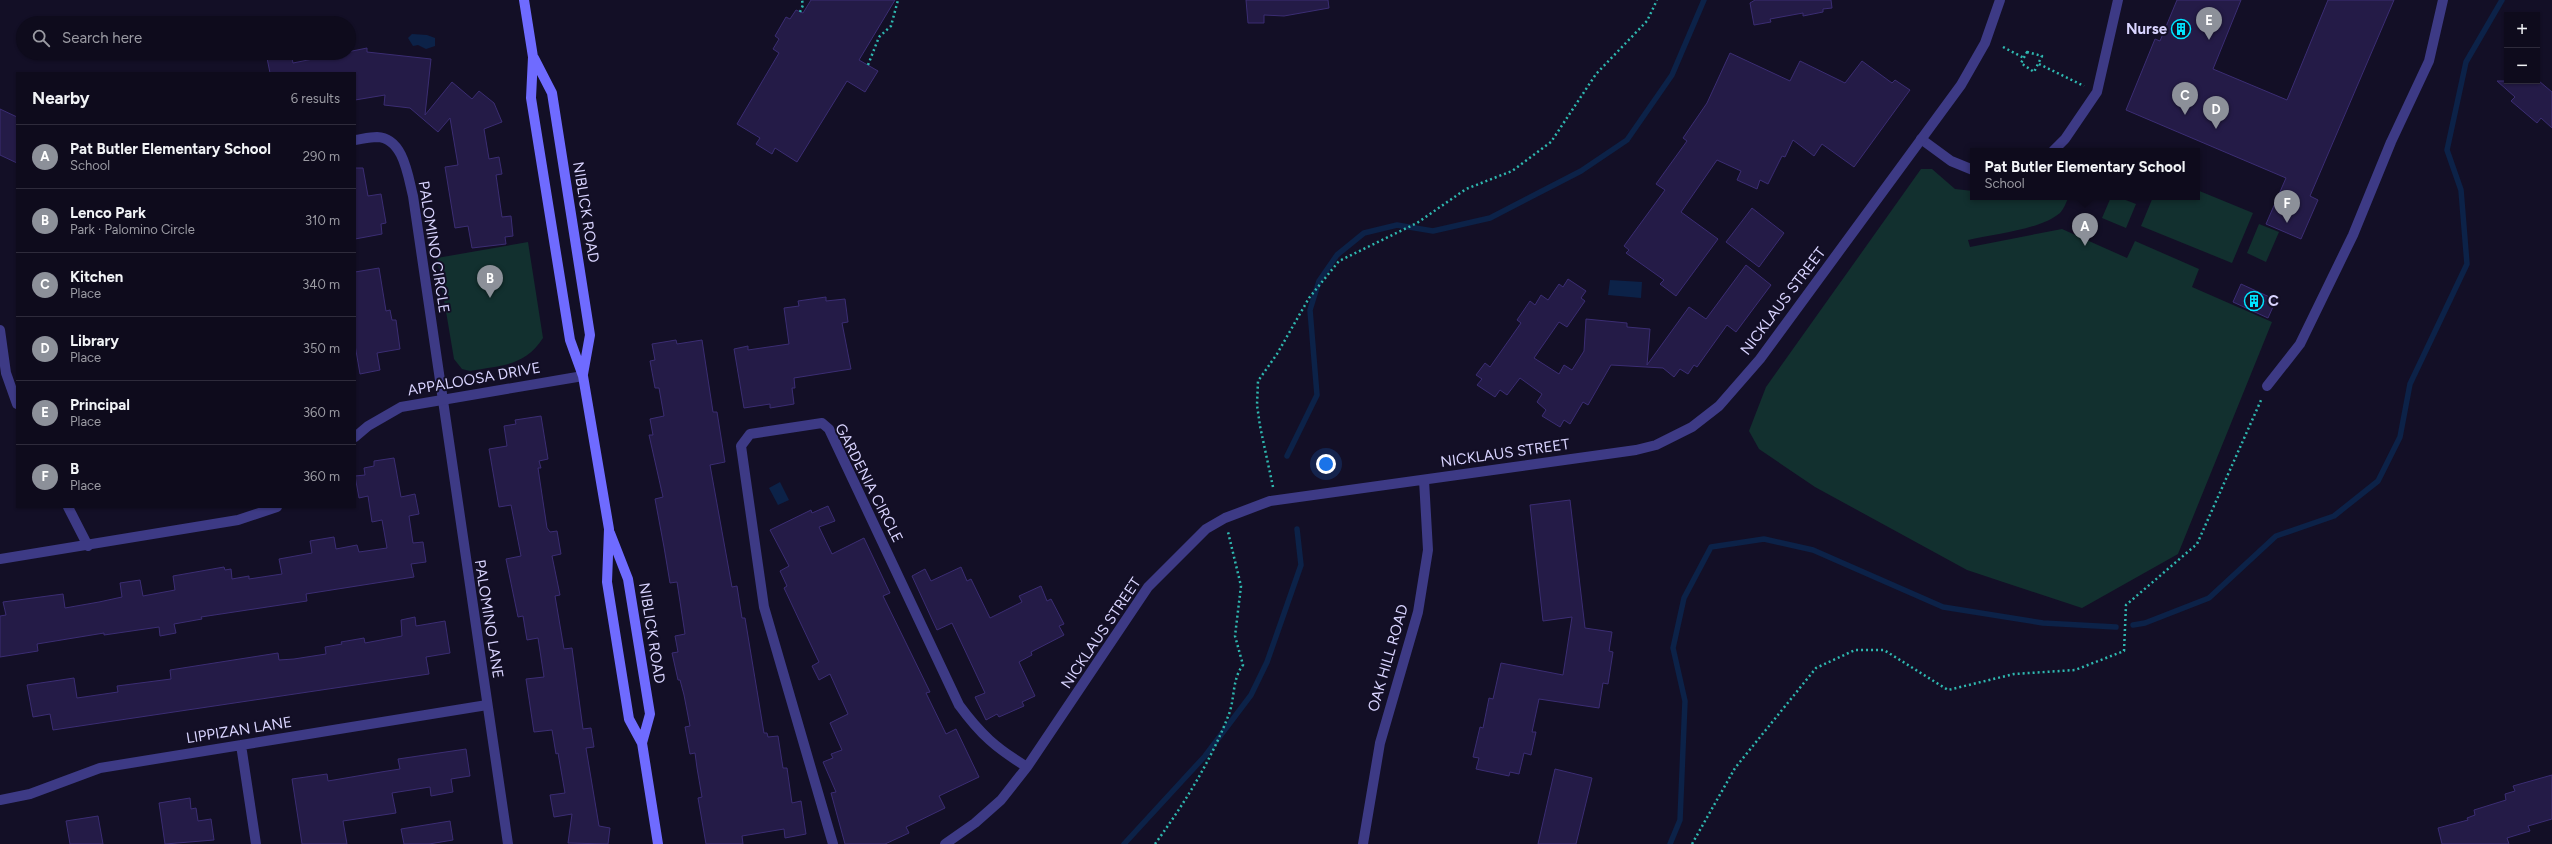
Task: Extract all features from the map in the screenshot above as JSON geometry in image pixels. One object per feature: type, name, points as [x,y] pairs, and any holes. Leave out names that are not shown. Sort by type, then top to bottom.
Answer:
[{"type":"main road","name":"NIBLICK ROAD","points":[[524,0],[534,58],[531,98],[570,340],[583,376],[609,529],[628,579],[650,714],[642,743]]},
{"type":"main road","name":"NIBLICK ROAD","points":[[534,58],[552,93],[590,335],[583,376]]},
{"type":"main road","name":"NIBLICK ROAD","points":[[609,529],[607,582],[629,719],[642,743],[658,844]]},
{"type":"street","name":"NICKLAUS STREET","points":[[945,844],[975,823],[1001,800],[1027,767],[1148,587],[1206,529],[1225,518],[1276,500],[1636,450],[1656,445],[1692,427],[1719,406],[1760,359],[1961,84],[1985,43],[2000,0]]},
{"type":"street","points":[[2057,148],[2065,139],[2097,92],[2118,0]]},
{"type":"street","points":[[2267,386],[2300,344],[2353,235],[2391,142],[2429,61],[2443,0]]},
{"type":"street","name":"PALOMINO CIRCLE","points":[[356,140],[378,137],[391,143],[401,153],[413,196],[441,398]]},
{"type":"street","points":[[1921,139],[1951,161],[1970,169]]},
{"type":"street","points":[[0,330],[6,373],[16,401]]},
{"type":"street","name":"APPALOOSA DRIVE","points":[[356,436],[368,426],[401,406],[441,398],[583,376]]},
{"type":"street","name":"PALOMINO LANE","points":[[441,398],[508,844]]},
{"type":"street","name":"GARDENIA CIRCLE","points":[[833,844],[764,607],[741,446],[750,434],[822,423],[829,429],[959,705],[975,727],[994,747],[1027,767]]},
{"type":"street","name":"OAK HILL ROAD","points":[[1363,844],[1380,743],[1418,612],[1428,550],[1424,480]]},
{"type":"street","points":[[69,508],[88,546]]},
{"type":"street","points":[[0,559],[88,546],[238,520],[274,508]]},
{"type":"street","name":"LIPPIZAN LANE","points":[[0,800],[30,794],[100,768],[487,705]]},
{"type":"street","points":[[241,745],[256,844]]},
{"type":"path","points":[[800,12],[803,5],[802,0]]},
{"type":"path","points":[[868,65],[879,37],[890,26],[898,0]]},
{"type":"path","points":[[1276,500],[1268,455],[1260,426],[1257,405],[1258,381],[1277,354],[1309,298],[1339,261],[1416,223],[1466,189],[1512,171],[1551,142],[1596,74],[1647,21],[1657,0]]},
{"type":"path","points":[[2003,47],[2024,58]]},
{"type":"path","points":[[2027,52],[2042,56],[2034,72],[2021,63],[2024,58],[2027,52]]},
{"type":"path","points":[[2039,64],[2097,92]]},
{"type":"path","points":[[1692,844],[1735,768],[1816,668],[1849,653],[1856,650],[1884,650],[1948,690],[2014,674],[2075,670],[2124,651],[2126,605],[2197,544],[2267,386]]},
{"type":"path","points":[[1155,844],[1175,816],[1207,764],[1229,713],[1238,672],[1243,665],[1235,636],[1241,586],[1225,518]]},
{"type":"green space","points":[[1921,169],[1932,169],[1955,189],[1970,191],[1970,200],[2068,200],[2060,213],[2041,224],[2016,231],[1968,240],[1970,247],[2062,229],[2127,258],[2135,241],[2199,269],[2192,287],[2272,322],[2178,554],[2082,608],[1967,570],[1815,487],[1759,449],[1749,431],[1766,387]]},
{"type":"green space","points":[[2200,191],[2253,213],[2232,263],[2141,226],[2152,200],[2200,200]]},
{"type":"green space","points":[[2110,200],[2126,200],[2136,204],[2126,228],[2102,218]]},
{"type":"green space","points":[[2259,224],[2279,232],[2266,262],[2247,253]]},
{"type":"green space","points":[[528,242],[543,338],[528,355],[520,360],[502,366],[470,371],[462,369],[454,359],[437,258]]},
{"type":"water","points":[[412,34],[427,35],[435,38],[435,46],[426,49],[418,45],[413,46],[408,38]]},
{"type":"water","points":[[1610,280],[1642,282],[1641,298],[1608,295]]},
{"type":"water","points":[[780,482],[789,500],[778,505],[769,488]]},
{"type":"building","points":[[811,0],[895,0],[859,60],[878,71],[865,92],[847,81],[797,162],[775,148],[772,154],[756,144],[760,138],[737,124],[779,53],[773,49],[779,39],[775,36],[786,17],[790,19],[796,10],[803,13]]},
{"type":"building","points":[[1246,0],[1328,0],[1329,8],[1284,16],[1264,15],[1264,23],[1248,23]]},
{"type":"building","points":[[1755,0],[1831,0],[1832,8],[1823,9],[1823,12],[1803,16],[1803,13],[1770,19],[1771,22],[1754,25],[1750,3]]},
{"type":"building","points":[[2177,0],[2241,0],[2213,69],[2287,100],[2328,0],[2394,0],[2310,196],[2318,200],[2301,239],[2266,224],[2286,178],[2126,110],[2155,39],[2160,41]]},
{"type":"building","points":[[367,48],[367,52],[431,59],[425,115],[452,82],[472,99],[479,91],[494,103],[502,122],[484,129],[489,159],[499,157],[502,174],[496,175],[502,217],[511,216],[513,236],[505,237],[506,244],[472,248],[468,226],[455,228],[445,167],[458,165],[450,118],[438,132],[410,108],[384,105],[385,95],[356,100],[356,72],[270,72],[267,60],[292,60],[293,63],[308,60],[356,60],[356,50]]},
{"type":"building","points":[[1730,53],[1790,81],[1800,61],[1845,83],[1862,61],[1892,83],[1895,80],[1910,90],[1854,167],[1822,144],[1814,156],[1793,140],[1785,157],[1782,156],[1768,184],[1760,180],[1757,189],[1737,180],[1741,171],[1717,160],[1681,212],[1718,239],[1676,296],[1660,284],[1664,280],[1626,253],[1629,250],[1624,246],[1665,190],[1656,184],[1687,141],[1683,138],[1707,103]]},
{"type":"building","points":[[2497,81],[2504,81],[2504,84],[2540,84],[2540,82],[2552,92],[2552,128],[2541,118],[2537,123],[2511,101],[2515,97]]},
{"type":"building","points":[[0,109],[16,117],[16,163],[0,155]]},
{"type":"building","points":[[356,168],[363,168],[368,196],[381,194],[386,223],[381,224],[382,234],[356,239]]},
{"type":"building","points":[[1752,208],[1784,233],[1759,267],[1726,242]]},
{"type":"building","points":[[1746,265],[1771,285],[1736,332],[1727,325],[1697,367],[1694,365],[1688,374],[1680,369],[1674,377],[1663,368],[1611,365],[1588,405],[1583,402],[1570,424],[1564,420],[1560,427],[1542,416],[1546,410],[1537,402],[1542,394],[1520,378],[1507,395],[1500,390],[1495,397],[1477,385],[1482,379],[1476,375],[1485,363],[1490,367],[1521,323],[1517,320],[1530,301],[1535,305],[1541,295],[1548,300],[1559,284],[1563,287],[1568,279],[1586,291],[1581,298],[1585,301],[1567,327],[1559,322],[1534,358],[1559,374],[1564,365],[1572,370],[1584,351],[1586,319],[1627,323],[1627,327],[1650,329],[1647,365],[1689,307],[1706,319]]},
{"type":"building","points":[[379,268],[386,311],[390,310],[392,320],[396,320],[400,349],[377,353],[380,370],[360,374],[356,351],[356,272]]},
{"type":"building","name":"C","points":[[2241,284],[2276,300],[2268,318],[2233,302]]},
{"type":"building","points":[[826,297],[826,301],[845,299],[848,322],[842,323],[851,369],[794,378],[795,388],[792,388],[794,404],[770,408],[770,404],[744,408],[734,349],[748,346],[748,350],[789,344],[784,308],[799,306],[798,301]]},
{"type":"building","points":[[676,340],[677,344],[702,340],[713,412],[717,412],[725,462],[710,465],[732,587],[737,586],[742,618],[745,618],[764,733],[767,733],[768,737],[778,736],[783,768],[787,768],[792,803],[801,801],[806,834],[785,838],[784,829],[742,836],[743,844],[706,844],[698,798],[702,797],[695,753],[690,754],[685,727],[690,726],[684,695],[680,680],[678,680],[672,653],[678,652],[675,636],[685,634],[677,582],[670,583],[655,499],[663,497],[649,435],[653,435],[650,419],[664,416],[659,388],[655,388],[650,361],[655,360],[652,344]]},
{"type":"building","points":[[541,416],[548,459],[539,461],[541,468],[538,468],[547,528],[550,532],[557,531],[561,554],[552,556],[560,595],[555,596],[564,649],[572,648],[583,729],[591,728],[594,747],[586,748],[599,826],[610,828],[608,844],[568,843],[572,814],[554,817],[550,795],[565,793],[558,753],[556,754],[552,730],[534,732],[526,679],[544,677],[538,638],[527,640],[523,616],[518,617],[506,559],[521,556],[511,505],[499,507],[489,449],[507,446],[504,426],[516,424],[515,420]]},
{"type":"building","points":[[394,458],[401,497],[415,494],[419,514],[409,516],[413,543],[423,542],[426,562],[411,564],[414,577],[306,594],[307,601],[201,617],[202,619],[174,624],[176,633],[160,636],[159,627],[104,635],[104,633],[37,644],[38,651],[0,657],[0,616],[6,615],[3,602],[63,594],[65,608],[122,597],[120,583],[140,580],[143,596],[175,590],[173,576],[224,567],[225,570],[231,569],[232,579],[249,576],[249,579],[282,574],[279,559],[312,553],[310,541],[334,537],[336,549],[357,545],[359,552],[387,548],[382,520],[372,522],[368,496],[359,498],[356,482],[356,476],[365,475],[364,468],[374,466],[374,461]]},
{"type":"building","points":[[1570,500],[1585,628],[1612,632],[1609,651],[1613,652],[1608,684],[1603,683],[1599,708],[1539,699],[1532,732],[1536,732],[1531,755],[1524,753],[1519,774],[1510,772],[1509,776],[1476,769],[1479,758],[1473,757],[1480,727],[1483,728],[1489,698],[1493,699],[1501,663],[1563,675],[1572,617],[1543,621],[1530,505]]},
{"type":"building","points":[[828,506],[835,521],[819,527],[832,554],[864,538],[890,593],[883,596],[930,692],[926,693],[946,734],[956,729],[979,777],[939,796],[945,808],[906,827],[909,833],[885,844],[845,844],[831,793],[836,792],[823,762],[833,758],[831,754],[842,750],[830,723],[848,714],[830,674],[819,680],[812,666],[819,662],[784,588],[787,586],[780,571],[789,566],[770,530],[811,510],[812,513]]},
{"type":"building","points":[[961,567],[967,581],[971,579],[990,618],[1022,602],[1019,596],[1041,586],[1047,601],[1051,599],[1064,624],[1059,626],[1064,635],[1031,652],[1032,655],[1019,662],[1035,696],[1022,702],[1024,706],[999,717],[997,714],[986,720],[975,697],[985,693],[952,623],[937,630],[912,576],[925,569],[931,581]]},
{"type":"building","points":[[415,617],[416,626],[445,621],[450,653],[426,657],[429,674],[53,730],[50,714],[33,717],[27,685],[74,678],[77,698],[118,692],[117,686],[171,679],[170,670],[278,653],[279,660],[294,659],[326,654],[325,647],[342,644],[341,642],[364,638],[365,643],[402,636],[401,620]]},
{"type":"building","points":[[466,749],[470,776],[451,779],[453,792],[431,796],[430,787],[392,793],[396,813],[343,821],[347,844],[302,844],[292,779],[327,774],[328,781],[400,769],[398,759]]},
{"type":"building","points":[[1555,769],[1592,778],[1576,844],[1538,844]]},
{"type":"building","points":[[2552,775],[2552,819],[2528,826],[2530,831],[2507,838],[2509,844],[2442,844],[2438,828],[2468,820],[2467,818],[2475,815],[2474,810],[2506,800],[2505,794],[2515,791],[2513,786]]},
{"type":"building","points":[[190,798],[191,809],[196,808],[198,821],[211,819],[214,840],[165,844],[159,803]]},
{"type":"building","points":[[98,816],[103,844],[70,844],[66,821]]},
{"type":"building","points":[[450,821],[453,840],[429,844],[404,844],[401,829]]},
{"type":"waterway","points":[[1287,456],[1317,395],[1310,310],[1319,281],[1337,255],[1364,233],[1397,225],[1433,231],[1490,218],[1581,171],[1627,140],[1672,75],[1704,0]]},
{"type":"waterway","points":[[2133,625],[2145,623],[2209,598],[2276,536],[2334,516],[2378,481],[2400,437],[2410,384],[2467,264],[2461,190],[2447,150],[2466,62],[2502,0]]},
{"type":"waterway","points":[[1124,844],[1205,756],[1251,695],[1267,662],[1301,565],[1297,529]]},
{"type":"waterway","points":[[1670,844],[1680,820],[1685,701],[1673,648],[1684,598],[1711,547],[1764,539],[1813,550],[1943,607],[2043,623],[2116,627]]},
{"type":"place","name":"Nurse","points":[[2181,29]]},
{"type":"place","name":"Principal","points":[[2209,40]]},
{"type":"place","name":"Kitchen","points":[[2185,115]]},
{"type":"place","name":"Library","points":[[2216,129]]},
{"type":"place","name":"B","points":[[2287,223]]},
{"type":"place","name":"Pat Butler Elementary School","points":[[2085,246]]},
{"type":"place","name":"Lenco Park","points":[[490,298]]},
{"type":"place","name":"C","points":[[2254,301]]}]
